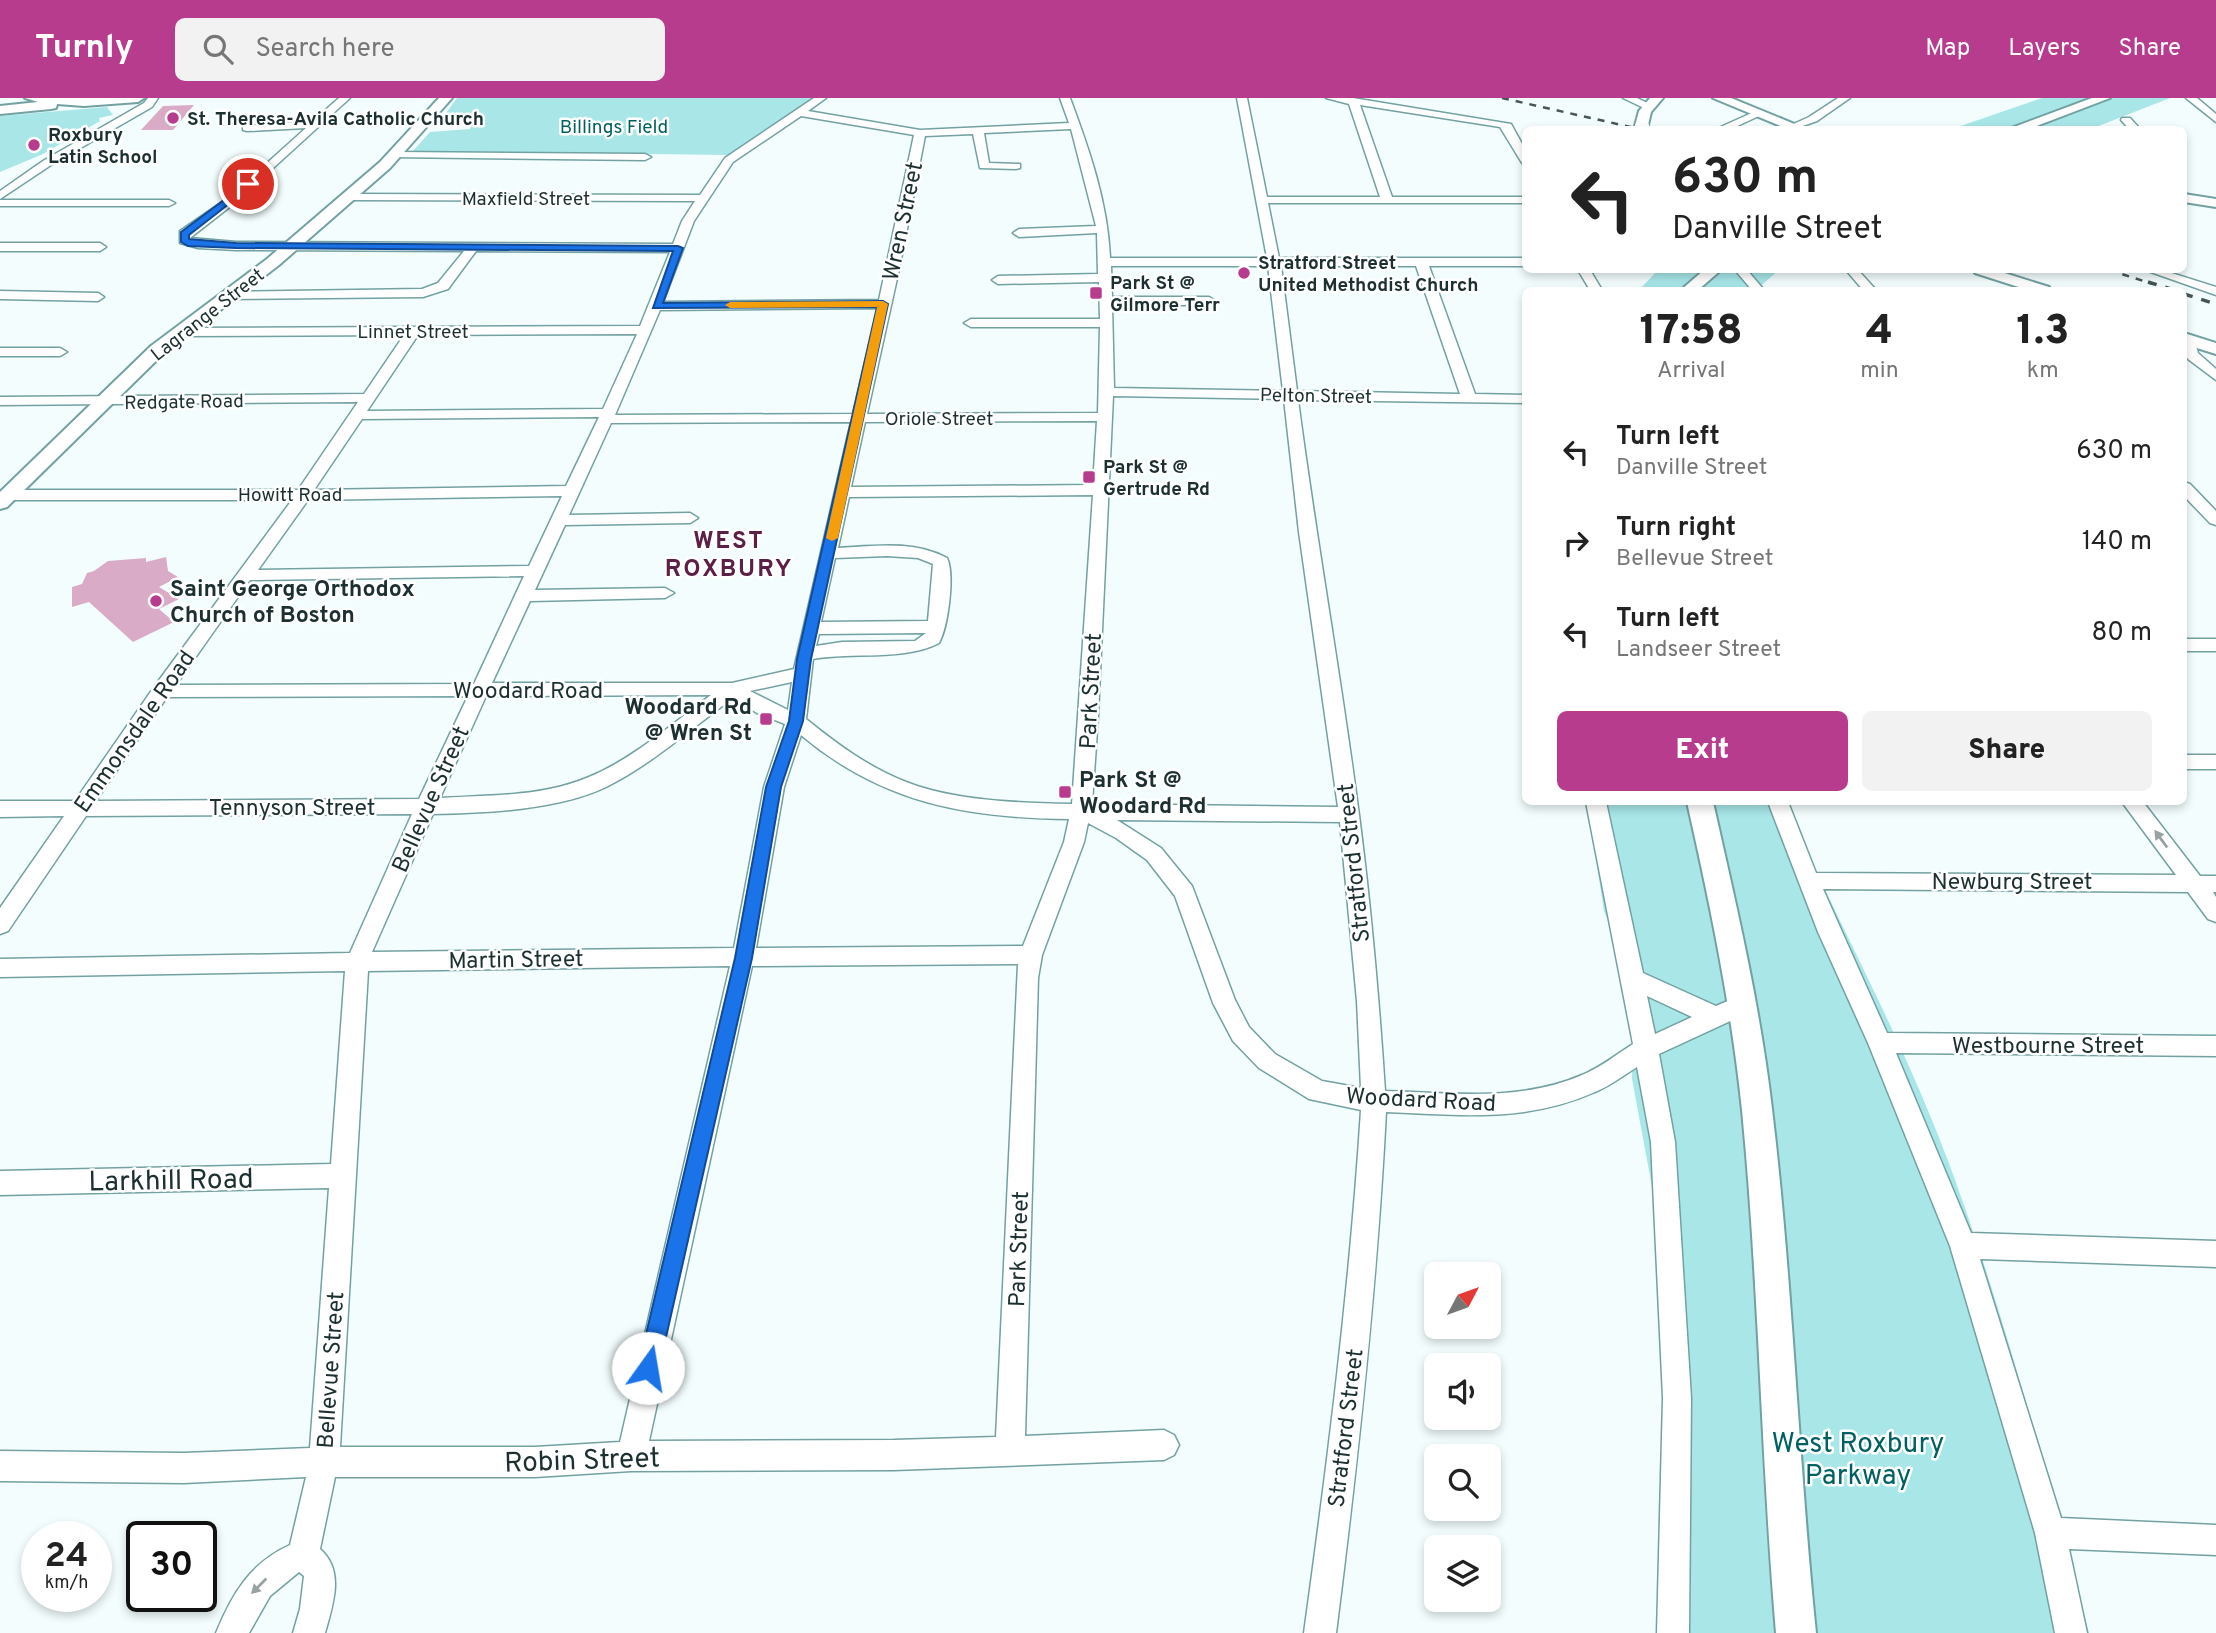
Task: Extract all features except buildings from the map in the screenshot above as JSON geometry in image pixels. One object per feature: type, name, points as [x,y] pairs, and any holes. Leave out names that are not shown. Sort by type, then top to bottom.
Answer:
[{"type":"main road","points":[[0,109],[34,98],[84,102]]},
{"type":"main road","points":[[0,109],[138,98]]},
{"type":"main road","name":"Lagrange Street","points":[[6,493],[180,332],[229,296],[350,197],[395,155],[446,98]]},
{"type":"main road","points":[[1719,98],[1793,126]]},
{"type":"main road","points":[[2024,126],[2104,98]]},
{"type":"main road","points":[[1643,126],[1643,115],[1649,101]]},
{"type":"main road","points":[[2187,198],[2216,203]]},
{"type":"main road","points":[[1693,287],[1709,273]]},
{"type":"main road","points":[[1990,273],[2034,287]]},
{"type":"main road","points":[[2187,340],[2216,349]]},
{"type":"main road","points":[[1701,805],[1729,926],[1730,1011],[1757,1109],[1769,1248],[1784,1507],[1796,1633]]},
{"type":"street","points":[[0,197],[47,163],[148,105],[153,98]]},
{"type":"street","points":[[345,98],[232,200],[184,234],[188,243],[678,248]]},
{"type":"street","name":"Bellevue Street","points":[[303,1555],[324,1462],[357,961],[646,330],[688,221],[729,160],[821,98]]},
{"type":"street","name":"Park Street","points":[[1010,1449],[1027,978],[1031,955],[1074,842],[1081,811],[1089,716],[1106,392],[1107,301],[1103,229],[1076,126],[1065,98]]},
{"type":"street","name":"Stratford Street","points":[[1242,98],[1274,262],[1307,532],[1349,815],[1368,1000],[1374,1101],[1364,1253],[1320,1633]]},
{"type":"street","points":[[1331,98],[1502,124],[1507,126],[1522,154]]},
{"type":"street","points":[[1628,98],[1649,101]]},
{"type":"street","points":[[1801,126],[1847,98]]},
{"type":"street","points":[[2192,98],[2216,119]]},
{"type":"street","points":[[1353,102],[1387,200]]},
{"type":"street","points":[[799,113],[920,133],[1076,126]]},
{"type":"street","points":[[1729,126],[1760,113]]},
{"type":"street","points":[[2126,120],[2132,126]]},
{"type":"street","points":[[247,128],[318,124]]},
{"type":"street","points":[[978,130],[984,166],[1016,166]]},
{"type":"street","name":"Wren Street","points":[[631,1456],[743,958],[774,787],[796,721],[803,663],[894,265],[920,133]]},
{"type":"street","points":[[395,155],[645,156]]},
{"type":"street","name":"Maxfield Street","points":[[350,197],[702,198]]},
{"type":"street","points":[[1262,200],[1522,201]]},
{"type":"street","points":[[0,203],[169,203]]},
{"type":"street","points":[[1020,233],[1103,229]]},
{"type":"street","points":[[0,247],[100,247]]},
{"type":"street","points":[[229,296],[423,293],[443,286],[473,247]]},
{"type":"street","points":[[998,280],[1106,270],[1274,262],[1522,262]]},
{"type":"street","points":[[1421,262],[1468,398]]},
{"type":"street","points":[[1855,273],[1867,287]]},
{"type":"street","points":[[2162,273],[2216,291]]},
{"type":"street","points":[[0,295],[98,297]]},
{"type":"street","points":[[1107,301],[1209,301]]},
{"type":"street","points":[[656,306],[883,304]]},
{"type":"street","points":[[971,323],[1107,323]]},
{"type":"street","name":"Linnet Street","points":[[180,332],[646,330]]},
{"type":"street","name":"Emmonsdale Road","points":[[0,925],[161,691],[303,495],[414,331]]},
{"type":"street","points":[[2187,346],[2216,376]]},
{"type":"street","points":[[0,352],[60,352]]},
{"type":"street","name":"Pelton Street","points":[[1106,392],[1522,400]]},
{"type":"street","name":"Redgate Road","points":[[0,401],[367,398]]},
{"type":"street","name":"Oriole Street","points":[[356,415],[1104,417]]},
{"type":"street","points":[[843,492],[1100,490]]},
{"type":"street","points":[[2187,490],[2216,520]]},
{"type":"street","name":"Howitt Road","points":[[6,493],[303,495],[572,491]]},
{"type":"street","points":[[559,520],[690,518]]},
{"type":"street","points":[[811,628],[936,627],[942,581],[941,562],[934,556],[898,552],[829,553]]},
{"type":"street","points":[[245,575],[535,571]]},
{"type":"street","points":[[524,596],[666,593]]},
{"type":"street","name":"Tennyson Street","points":[[0,809],[426,806],[520,802],[598,782],[647,752],[732,689],[842,648],[918,647],[933,639],[936,627]]},
{"type":"street","points":[[2187,645],[2216,645]]},
{"type":"street","name":"Woodard Road","points":[[161,691],[732,689],[764,708],[796,721],[830,749],[901,788],[949,801],[994,808],[1081,811],[1123,832],[1154,854],[1184,892],[1224,1003],[1241,1034],[1267,1061],[1318,1091],[1374,1101],[1496,1105],[1538,1099],[1588,1084],[1646,1048],[1730,1011]]},
{"type":"street","points":[[2187,762],[2216,762]]},
{"type":"street","points":[[1597,805],[1663,1142],[1677,1398],[1673,1633]]},
{"type":"street","points":[[1779,805],[1963,1246],[2050,1533],[2071,1633]]},
{"type":"street","points":[[2134,805],[2216,913]]},
{"type":"street","points":[[1081,811],[1349,815]]},
{"type":"street","name":"Newburg Street","points":[[1809,881],[2216,884]]},
{"type":"street","name":"Martin Street","points":[[0,968],[199,967],[357,961],[1031,955]]},
{"type":"street","points":[[1633,979],[1730,1011]]},
{"type":"street","name":"Westbourne Street","points":[[1880,1043],[2216,1046]]},
{"type":"street","name":"Larkhill Road","points":[[0,1183],[342,1176]]},
{"type":"street","points":[[1963,1246],[2216,1254]]},
{"type":"street","name":"Robin Street","points":[[0,1466],[184,1468],[324,1462],[535,1462],[631,1456],[894,1455],[1164,1445]]},
{"type":"street","points":[[2050,1533],[2216,1540]]},
{"type":"street","points":[[232,1633],[252,1591],[283,1563],[303,1555],[320,1570],[316,1609],[309,1633]]},
{"type":"green space","name":"Billings Field","points":[[457,98],[815,98],[729,155],[413,151],[430,132],[470,129],[474,118],[444,116]]},
{"type":"green space","points":[[2042,98],[2170,98],[2099,126],[1961,126]]},
{"type":"green space","name":"Roxbury Latin School","points":[[107,107],[113,115],[99,118],[100,121],[43,154],[0,172],[0,116]]},
{"type":"green space","points":[[1655,273],[1776,273],[1759,287],[1642,287]]},
{"type":"green space","name":"West Roxbury Parkway","points":[[1587,805],[1785,805],[1894,1034],[1954,1177],[2010,1346],[2089,1633],[1676,1633],[1658,1219],[1632,1079],[1635,986],[1604,911]]},
{"type":"railway","points":[[1502,98],[1626,126]]},
{"type":"railway","points":[[2118,273],[2153,284]]},
{"type":"railway","points":[[2148,282],[2164,287]]},
{"type":"railway","points":[[2187,295],[2216,304]]},
{"type":"slow traffic","points":[[730,305],[883,304],[832,538]]},
{"type":"place","name":"St. Theresa-Avila Catholic Church","points":[[173,118]]},
{"type":"place","name":"Roxbury Latin School","points":[[34,145]]},
{"type":"place","name":"Stratford Street United Methodist Church","points":[[1244,273]]},
{"type":"place","name":"Park St @ Gilmore Terr","points":[[1096,293]]},
{"type":"place","name":"Park St @ Gertrude Rd","points":[[1089,477]]},
{"type":"place","name":"Saint George Orthodox Church of Boston","points":[[156,601]]},
{"type":"place","name":"Woodard Rd @ Wren St","points":[[766,719]]},
{"type":"place","name":"Park St @ Woodard Rd","points":[[1065,792]]},
{"type":"district","name":"WEST ROXBURY","points":[[729,554]]},
{"type":"route","points":[[248,184],[232,200],[184,234],[184,240],[188,243],[236,246],[678,248],[656,306],[883,304],[804,659],[796,721],[774,787],[743,958],[648,1368]]}]
